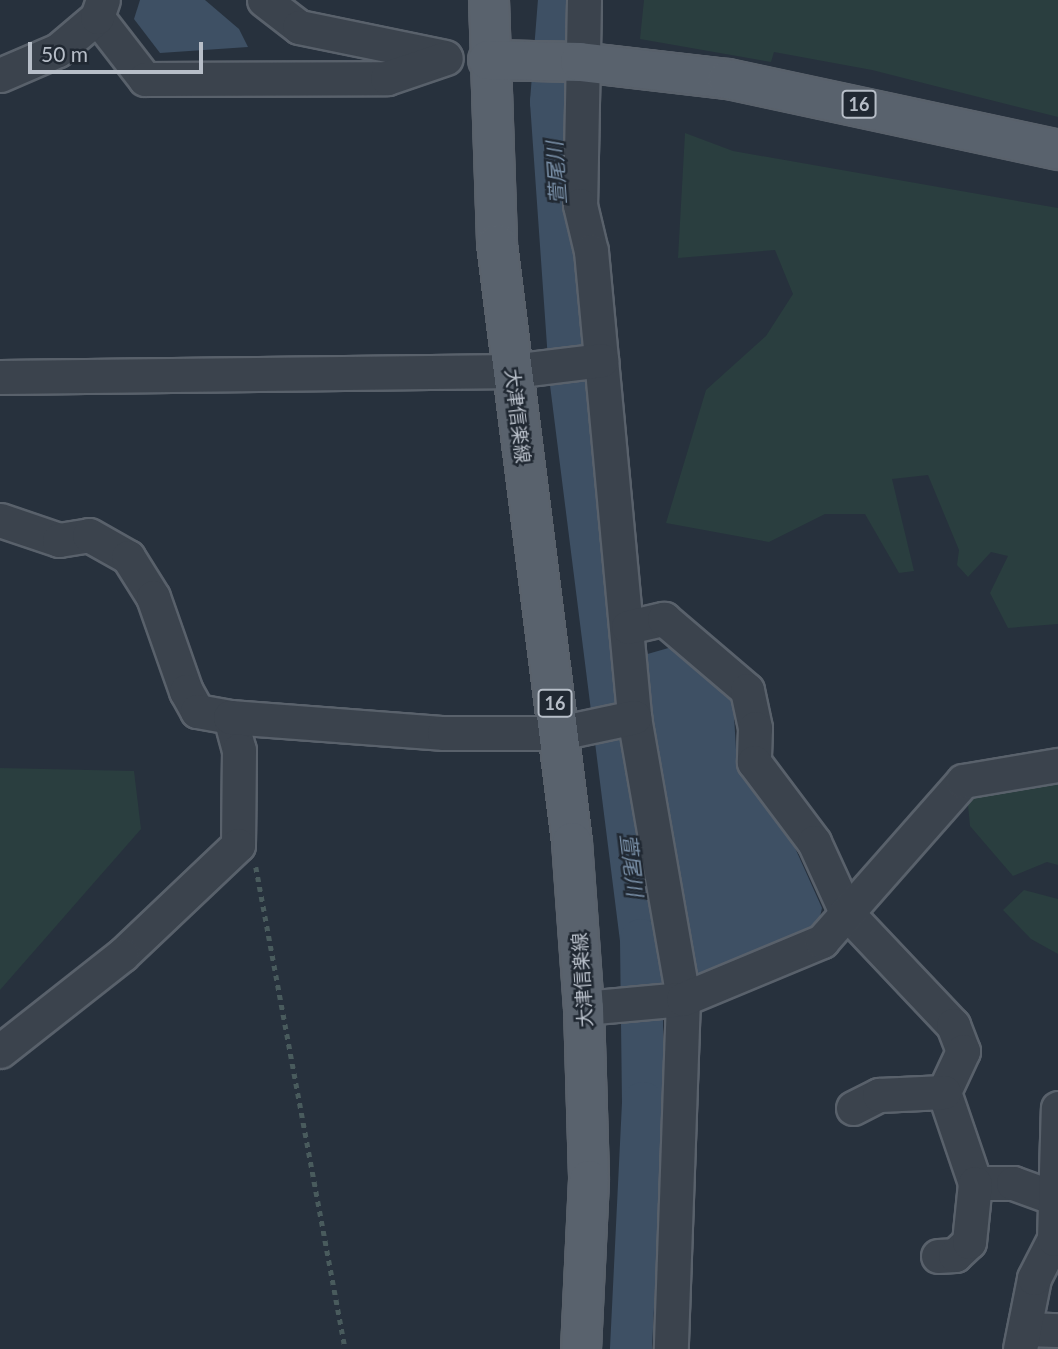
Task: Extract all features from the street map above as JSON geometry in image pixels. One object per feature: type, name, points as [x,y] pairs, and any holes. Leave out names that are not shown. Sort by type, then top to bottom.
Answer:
[{"type":"main road","name":"大津信楽線","points":[[489,0],[488,60],[497,244],[522,370],[560,733],[596,1006],[580,1349]]},
{"type":"main road","name":"16","points":[[488,60],[578,62],[728,79],[1058,150]]},
{"type":"street","points":[[264,0],[299,27],[446,58],[488,60]]},
{"type":"street","points":[[584,0],[578,62],[580,205],[591,251],[594,361],[628,627],[633,717],[674,1000],[671,1349]]},
{"type":"street","points":[[0,75],[58,50],[100,8],[145,79],[387,78],[446,58]]},
{"type":"street","points":[[0,377],[522,370],[594,361]]},
{"type":"street","points":[[0,520],[59,540],[89,535],[128,556],[153,597],[197,711],[230,717],[444,733],[560,733],[633,717]]},
{"type":"street","points":[[628,627],[664,619],[747,690],[755,728],[754,762],[814,842],[846,912],[953,1026],[963,1051],[944,1092],[975,1183],[969,1242],[955,1255],[938,1256]]},
{"type":"street","points":[[0,1051],[122,955],[238,845],[239,750],[230,717]]},
{"type":"street","points":[[596,1006],[674,1000],[822,941],[963,782],[1058,765]]},
{"type":"street","points":[[853,1108],[879,1095],[944,1092]]},
{"type":"street","points":[[1035,1336],[1034,1278],[1054,1239],[1058,1108]]},
{"type":"street","points":[[975,1183],[1013,1183],[1057,1199]]},
{"type":"path","points":[[238,845],[255,863],[345,1349]]},
{"type":"green space","points":[[644,0],[1058,0],[1058,117],[872,70],[774,52],[771,62],[640,39]]},
{"type":"green space","points":[[685,133],[733,151],[1058,208],[1058,624],[1008,628],[990,593],[1008,556],[991,552],[968,577],[957,565],[959,550],[928,475],[892,479],[914,571],[899,573],[865,514],[825,514],[769,542],[666,523],[706,390],[766,336],[793,294],[775,250],[678,258]]},
{"type":"green space","points":[[1058,750],[1058,865],[1047,862],[1013,876],[970,826],[967,795]]},
{"type":"green space","points":[[0,768],[134,771],[141,829],[0,990]]},
{"type":"green space","points":[[1024,890],[1058,899],[1058,954],[1031,939],[1003,910]]},
{"type":"water","points":[[140,0],[205,0],[239,29],[248,47],[160,53],[134,19]]},
{"type":"water","points":[[679,645],[733,698],[737,767],[787,830],[822,908],[818,925],[702,983],[689,978],[644,655]]},
{"type":"waterway","name":"萱尾川","points":[[559,0],[551,102],[568,346]]},
{"type":"waterway","name":"萱尾川","points":[[571,384],[641,940],[643,1103],[631,1349]]}]
